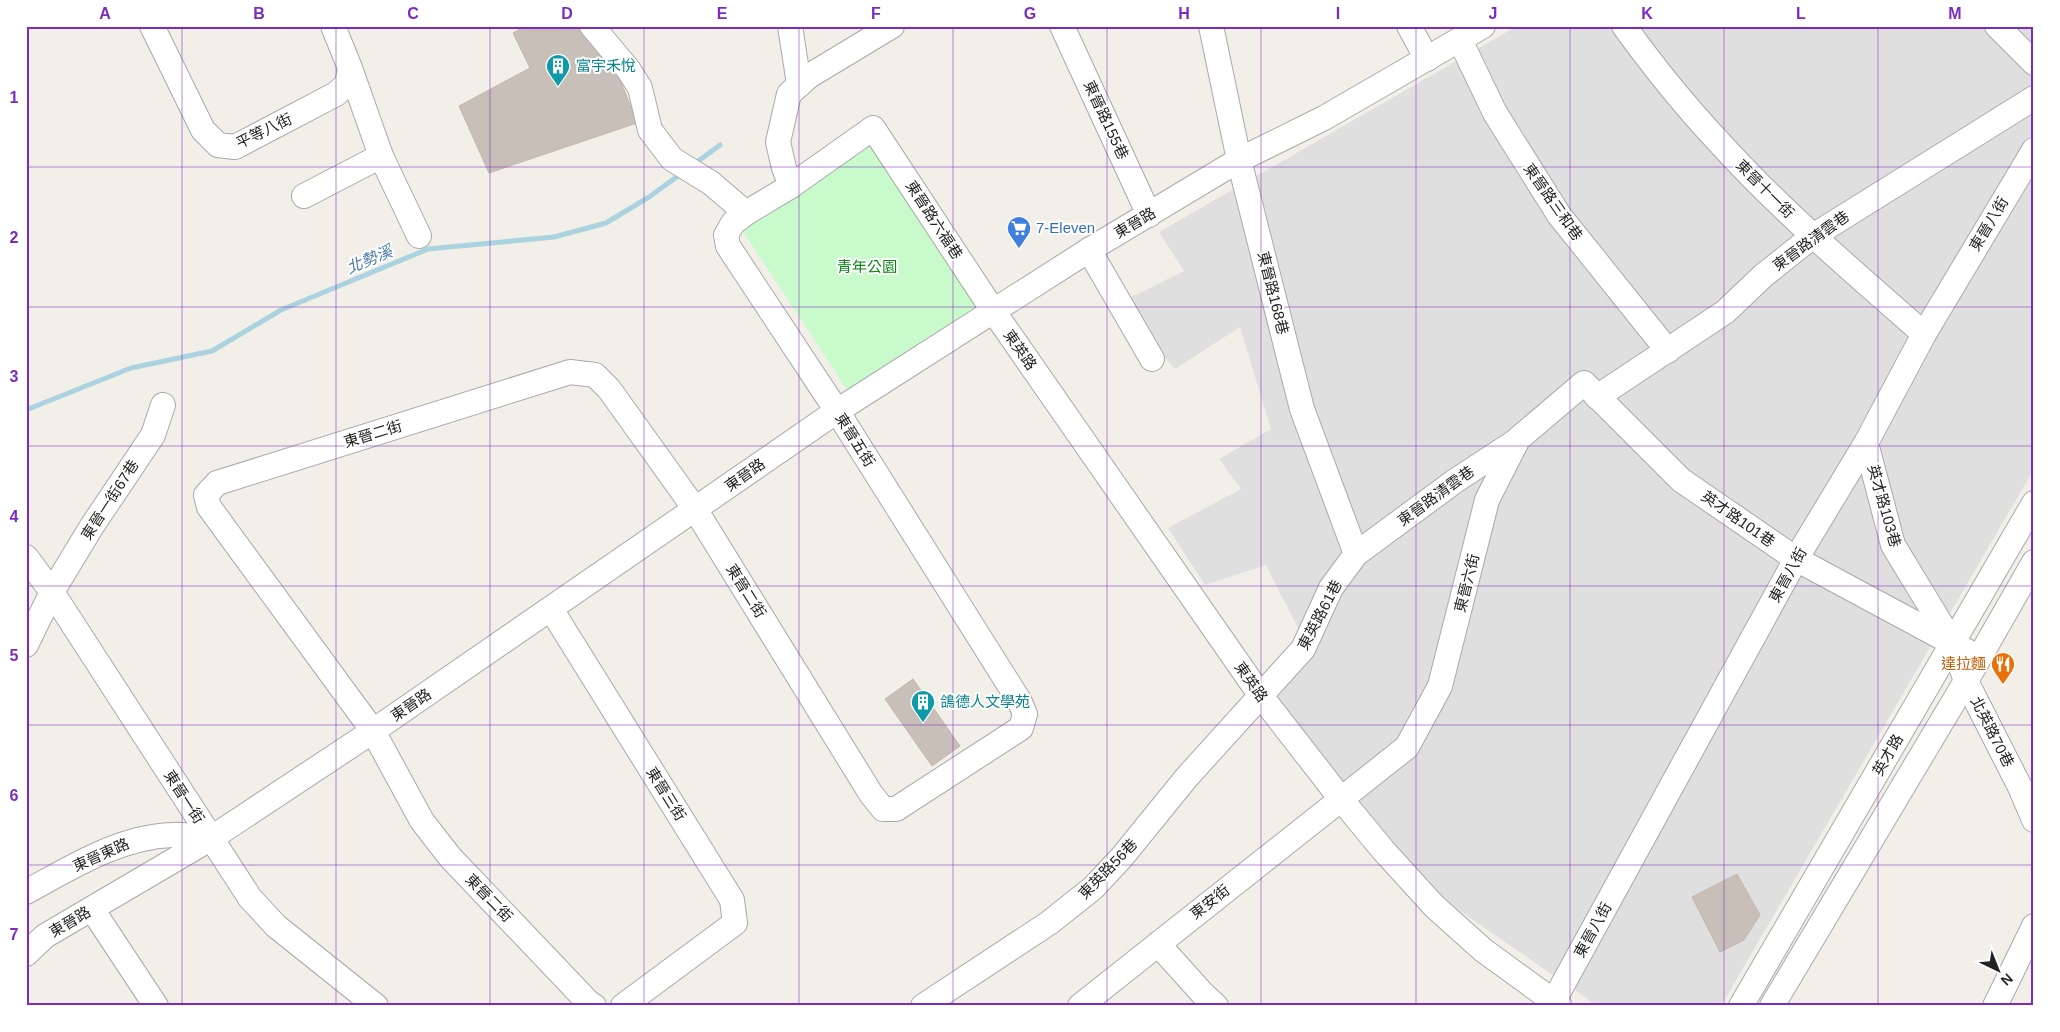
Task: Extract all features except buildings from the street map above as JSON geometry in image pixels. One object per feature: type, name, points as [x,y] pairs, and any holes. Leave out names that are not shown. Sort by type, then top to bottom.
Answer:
[{"type":"street","name":"平等八街","points":[[152,26],[203,130],[218,145],[235,147],[336,94],[347,84],[350,68]]},
{"type":"street","points":[[333,26],[381,156],[419,236]]},
{"type":"street","points":[[592,26],[628,69],[640,88],[650,130],[672,159],[711,183],[746,212]]},
{"type":"street","points":[[790,26],[799,84]]},
{"type":"street","points":[[791,186],[784,168],[778,142],[789,94],[809,76],[892,26]]},
{"type":"street","name":"東晉路155巷","points":[[1062,26],[1149,215]]},
{"type":"street","name":"東晉路168巷","points":[[1212,26],[1239,160],[1302,409],[1356,554]]},
{"type":"street","points":[[1409,26],[1427,60]]},
{"type":"street","name":"東晉路","points":[[26,954],[45,936],[210,839],[551,609],[837,411],[1089,250],[1239,160],[1324,118],[1483,26]]},
{"type":"street","name":"東晉十一街","points":[[1624,26],[1646,57],[1717,141],[1813,236],[1924,334]]},
{"type":"street","points":[[1997,26],[2034,63]]},
{"type":"street","name":"東晉路三和巷","points":[[1460,40],[1495,112],[1560,215],[1668,351]]},
{"type":"street","name":"東晉路清雲巷","points":[[1597,397],[1726,312],[1764,275],[1813,236],[2034,98]]},
{"type":"street","name":"東晉五街","points":[[873,128],[791,186],[746,212],[733,223],[726,235],[728,246],[837,411],[1020,702],[1025,714],[1021,728],[947,777]]},
{"type":"street","name":"東晉路六福巷","points":[[873,128],[994,312]]},
{"type":"street","name":"東晉八街","points":[[1555,1004],[1796,559],[1866,443],[1924,334],[2034,150]]},
{"type":"street","points":[[304,196],[381,156]]},
{"type":"street","points":[[1089,250],[1152,358]]},
{"type":"street","name":"東英路","points":[[994,312],[1261,696],[1341,799],[1383,850],[1434,906],[1483,950],[1555,1004]]},
{"type":"street","name":"東晉二街","points":[[594,1006],[589,1003],[450,857],[422,821],[372,731],[209,507],[206,495],[217,483],[570,372],[596,375],[609,390],[695,509],[871,794],[883,809],[896,809],[947,777]]},
{"type":"street","name":"東晉六街","points":[[1341,799],[1408,747],[1440,686],[1487,500],[1518,439],[1584,383],[1597,397]]},
{"type":"street","name":"英才路101巷","points":[[1597,397],[1681,480],[1796,559],[1978,658]]},
{"type":"street","name":"東晉一街67巷","points":[[26,645],[52,592],[92,526],[154,435],[163,405]]},
{"type":"street","name":"東晉路清雲巷","points":[[1356,554],[1454,481],[1518,439]]},
{"type":"street","name":"英才路103巷","points":[[1866,443],[1893,545],[1953,644]]},
{"type":"street","name":"英才路","points":[[1741,1006],[2034,503]]},
{"type":"street","name":"東英路61巷","points":[[1261,696],[1303,649],[1331,588],[1356,554]]},
{"type":"street","name":"東晉一街","points":[[26,557],[52,592],[210,839],[250,898],[276,926],[376,1006]]},
{"type":"street","name":"英才路","points":[[1772,1006],[1966,681],[2034,562]]},
{"type":"street","name":"東晉三街","points":[[551,609],[732,900],[735,923],[623,1006]]},
{"type":"street","name":"北英路70巷","points":[[1953,644],[1966,681],[2020,787],[2034,820]]},
{"type":"street","name":"東英路56巷","points":[[923,1006],[1049,923],[1093,888],[1122,858],[1187,777],[1261,696]]},
{"type":"street","name":"東安街","points":[[1080,1006],[1341,799]]},
{"type":"street","name":"東晉東路","points":[[26,892],[91,857],[133,840],[173,835],[210,839]]},
{"type":"street","points":[[92,908],[156,1006]]},
{"type":"street","points":[[1995,1006],[2034,926]]},
{"type":"street","points":[[1158,944],[1216,1006]]},
{"type":"shaded area","points":[[1517,26],[2034,26],[2034,469],[1721,1006],[1598,1006],[1431,891],[1272,695],[1309,650],[1266,565],[1205,585],[1168,528],[1241,489],[1219,459],[1271,429],[1240,327],[1175,369],[1117,304],[1184,271],[1159,232]]},
{"type":"green space","name":"青年公園","points":[[882,138],[992,304],[852,397],[742,230]]},
{"type":"waterway","name":"北勢溪","points":[[693,165],[720,145]]},
{"type":"waterway","name":"北勢溪","points":[[26,410],[131,368],[212,351],[281,310],[428,249],[554,237],[606,223],[649,197],[682,173]]},
{"type":"place","name":"富宇禾悅","points":[[558,87]]},
{"type":"place","name":"7-Eleven","points":[[1019,249]]},
{"type":"place","name":"達拉麵","points":[[2003,685]]},
{"type":"place","name":"鴿德人文學苑","points":[[923,723]]}]
